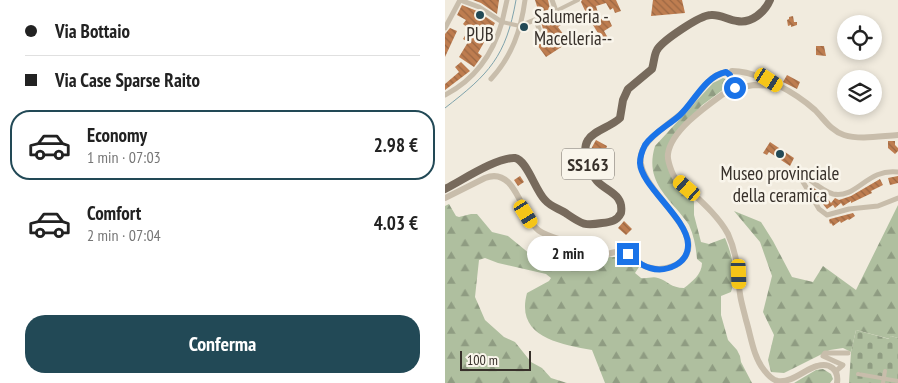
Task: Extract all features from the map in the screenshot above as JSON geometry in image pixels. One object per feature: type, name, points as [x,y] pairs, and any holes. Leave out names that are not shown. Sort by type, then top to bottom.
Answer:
[{"type":"main road","name":"SS163","points":[[445,189],[481,169],[514,158],[522,161],[526,166],[535,186],[549,205],[583,224],[592,225],[614,220],[621,213],[621,202],[613,191],[599,183],[594,177],[586,157],[585,148],[588,139],[620,118],[626,92],[652,69],[655,54],[661,45],[708,15],[718,15],[742,22],[754,18],[765,10],[770,0]]},
{"type":"street","points":[[445,28],[460,0],[479,8],[502,22],[520,26],[578,0]]},
{"type":"street","points":[[479,8],[481,0]]},
{"type":"street","points":[[445,95],[466,81],[493,49],[507,0]]},
{"type":"street","points":[[491,79],[512,50],[520,26],[525,0]]},
{"type":"street","points":[[552,0],[555,11]]},
{"type":"street","points":[[536,20],[541,35]]},
{"type":"street","points":[[729,73],[733,85],[730,90]]},
{"type":"street","points":[[445,198],[485,178],[494,175],[499,176],[514,190],[535,228],[542,233],[561,240],[591,258],[618,252],[628,254],[637,262],[652,269],[675,266],[681,262],[688,252],[688,241],[681,225],[644,175],[640,165],[641,154],[646,144],[680,115],[716,75],[729,73],[769,80],[805,101],[823,117],[831,128],[843,135],[858,137],[898,134]]},
{"type":"street","points":[[777,86],[754,85],[730,90],[691,118],[667,155],[676,178],[715,216],[727,233],[734,250],[739,274],[740,294],[754,349],[763,369],[773,380],[779,382],[793,378],[816,366],[828,366],[836,371],[837,383]]},
{"type":"street","points":[[898,172],[887,170],[879,173],[870,177],[853,190],[842,194],[832,194],[806,177],[803,182],[819,209],[827,215],[849,209],[878,206],[898,198]]},
{"type":"street","points":[[836,371],[843,365],[823,356],[825,353],[832,352],[848,353]]},
{"type":"street","points":[[883,381],[885,371]]},
{"type":"street","points":[[858,374],[883,381],[898,381]]},
{"type":"green space","points":[[723,78],[728,80],[728,86],[701,106],[673,139],[668,168],[692,196],[694,215],[701,242],[709,244],[725,238],[728,244],[732,258],[734,279],[731,292],[721,296],[721,315],[728,340],[737,350],[752,383],[605,383],[592,350],[566,345],[543,336],[527,320],[525,308],[527,293],[551,278],[546,274],[498,263],[485,258],[479,260],[475,297],[485,320],[504,337],[515,342],[531,362],[542,368],[551,378],[567,383],[445,383],[445,206],[449,204],[456,216],[459,217],[477,214],[492,232],[508,236],[530,254],[542,258],[545,257],[551,242],[586,261],[597,262],[609,257],[629,260],[639,267],[635,273],[641,278],[656,277],[673,286],[684,288],[698,274],[702,263],[697,259],[695,242],[689,225],[661,190],[654,175],[652,166],[655,146],[713,83]]},
{"type":"green space","points":[[898,205],[898,338],[891,336],[890,339],[856,330],[851,352],[843,348],[830,350],[784,373],[771,372],[768,360],[774,335],[763,312],[772,276],[760,242],[734,211],[761,222],[792,277],[813,282],[823,266],[856,290]]},
{"type":"green space","points":[[856,330],[889,339],[891,336],[898,338],[898,383],[849,383],[851,352]]},
{"type":"green space","points":[[823,369],[831,374],[833,379],[830,383],[794,383],[816,370]]},
{"type":"building","points":[[473,0],[499,0],[497,14],[481,3]]},
{"type":"building","points":[[535,0],[548,0],[550,9],[539,13]]},
{"type":"building","points":[[582,0],[616,0],[621,11],[615,13],[613,8],[610,10],[606,3],[596,6],[600,20],[607,15],[612,26],[604,31],[608,38],[603,41],[588,17],[581,2]]},
{"type":"building","points":[[653,0],[682,0],[685,13],[651,16]]},
{"type":"building","points":[[462,5],[477,11],[495,23],[478,53],[482,56],[474,67],[459,57],[468,42],[463,39],[469,29],[463,24],[466,20],[457,15]]},
{"type":"building","points":[[558,15],[561,25],[558,27],[569,42],[546,57],[535,42],[545,36],[541,22]]},
{"type":"building","points":[[793,16],[794,22],[797,22],[797,25],[788,26],[787,20]]},
{"type":"building","points":[[450,28],[457,31],[445,57],[445,34]]},
{"type":"building","points":[[816,46],[824,46],[826,56],[816,55]]},
{"type":"building","points":[[461,62],[470,71],[445,90],[445,84],[459,72],[455,67]]},
{"type":"building","points":[[787,75],[800,82],[797,89],[783,82]]},
{"type":"building","points":[[596,140],[607,146],[605,152],[591,149]]},
{"type":"building","points":[[888,141],[895,141],[898,151],[895,154],[888,148]]},
{"type":"building","name":"Museo provinciale della ceramica","points":[[770,142],[794,158],[790,166],[769,152],[767,155],[763,153]]},
{"type":"building","points":[[520,176],[524,182],[518,186],[514,180]]},
{"type":"building","points":[[898,176],[898,183],[890,185],[888,178]]},
{"type":"building","points":[[880,179],[883,185],[871,191],[872,193],[851,203],[851,201],[843,206],[841,203],[835,208],[833,205],[827,209],[822,203],[828,199],[831,203],[835,198],[839,200],[851,196]]},
{"type":"building","points":[[811,187],[824,195],[819,200]]},
{"type":"building","points":[[853,213],[855,216],[849,220],[841,223],[840,221],[833,226],[830,224],[830,219]]},
{"type":"building","points":[[624,221],[632,229],[626,235],[618,228]]},
{"type":"waterway","points":[[445,108],[473,85],[493,63],[507,36],[516,0]]},
{"type":"place","name":"PUB","points":[[480,15]]},
{"type":"place","name":"Salumeria - Macelleria--","points":[[524,27]]},
{"type":"place","name":"Museo provinciale della ceramica","points":[[780,154]]},
{"type":"route","points":[[628,254],[645,266],[659,269],[675,266],[681,262],[688,252],[688,241],[681,225],[644,175],[640,165],[641,154],[646,144],[680,115],[716,75],[726,72],[732,79],[733,85],[730,90],[735,88]]}]
